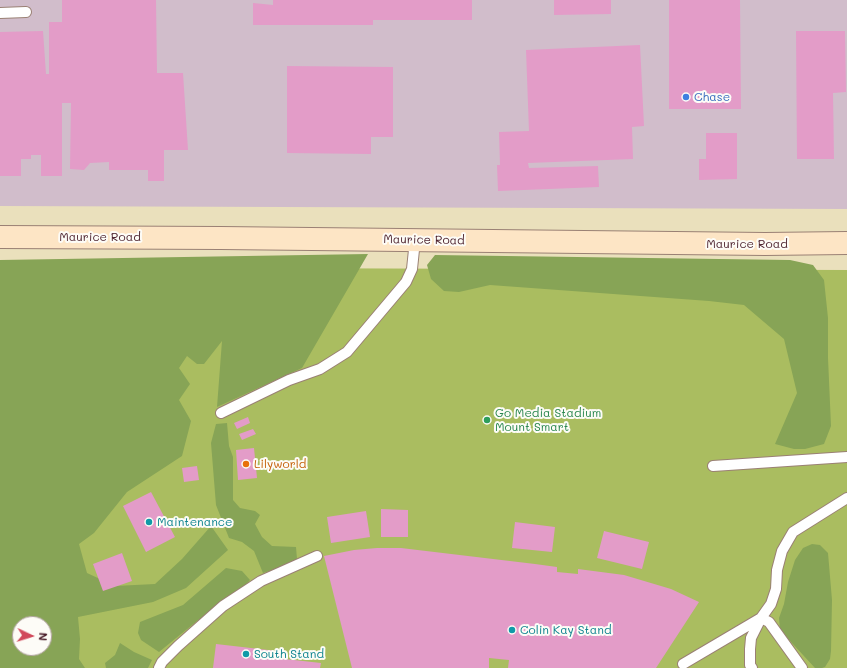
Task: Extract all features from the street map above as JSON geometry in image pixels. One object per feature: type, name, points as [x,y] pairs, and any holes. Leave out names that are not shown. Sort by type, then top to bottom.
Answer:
[{"type":"street","name":"Maurice Road","points":[[0,237],[765,244],[847,243]]},
{"type":"lane","points":[[0,13],[26,12]]},
{"type":"lane","points":[[221,413],[289,380],[320,369],[347,352],[406,282],[412,269],[415,240]]},
{"type":"lane","points":[[713,466],[847,457]]},
{"type":"lane","points":[[752,668],[750,665],[751,638],[761,618],[771,604],[776,589],[777,570],[782,551],[793,532],[847,498]]},
{"type":"lane","points":[[159,668],[162,662],[178,646],[223,606],[261,581],[317,556]]},
{"type":"lane","points":[[683,664],[761,618]]},
{"type":"lane","points":[[761,618],[769,622],[802,668]]},
{"type":"shaded area","points":[[0,0],[847,0],[847,209],[0,206]]},
{"type":"green space","points":[[368,254],[302,368],[217,407],[222,341],[204,364],[197,364],[187,356],[179,368],[190,384],[179,400],[191,421],[182,456],[127,492],[94,533],[79,544],[87,573],[115,586],[155,584],[182,559],[211,526],[228,550],[186,588],[153,602],[78,617],[80,639],[79,659],[85,668],[0,668],[0,260]]},
{"type":"green space","points":[[435,255],[790,260],[813,265],[824,280],[828,318],[831,426],[824,444],[805,449],[794,449],[775,444],[797,393],[784,339],[744,305],[709,301],[490,285],[459,292],[444,291],[431,279],[427,265]]},
{"type":"green space","name":"Go Media Stadium Mount Smart","points":[[232,268],[847,270],[847,668],[16,668],[17,656],[52,656],[52,616],[19,616],[22,570]]},
{"type":"green space","points":[[227,423],[229,446],[233,457],[233,500],[240,508],[255,511],[260,515],[255,524],[262,537],[272,546],[296,547],[297,559],[285,566],[263,573],[254,551],[242,542],[229,538],[216,505],[211,443],[216,424]]},
{"type":"green space","points":[[812,544],[820,545],[828,553],[832,600],[830,659],[825,667],[822,668],[815,668],[780,630],[779,618],[795,560],[803,548]]},
{"type":"green space","points":[[226,568],[242,571],[250,580],[242,589],[197,621],[159,652],[141,640],[138,633],[140,622],[183,605]]},
{"type":"green space","points":[[120,643],[134,652],[152,660],[148,668],[106,668],[105,663],[115,655]]},
{"type":"building","points":[[62,0],[156,0],[157,73],[183,73],[188,150],[164,150],[164,181],[148,181],[148,170],[109,170],[109,162],[90,163],[84,170],[70,169],[71,103],[62,103],[62,176],[41,176],[41,155],[31,155],[31,159],[21,159],[21,176],[0,176],[0,32],[43,31],[46,74],[49,74],[49,22],[62,22]]},
{"type":"building","points":[[273,0],[472,0],[472,20],[373,20],[373,25],[253,25],[253,3],[273,5]]},
{"type":"building","points":[[554,0],[611,0],[611,14],[554,15]]},
{"type":"building","points":[[669,0],[740,0],[741,109],[669,109]]},
{"type":"building","points":[[796,31],[845,31],[846,92],[833,93],[834,159],[797,159]]},
{"type":"building","points":[[640,45],[644,126],[632,127],[633,159],[528,163],[529,168],[598,166],[599,187],[498,191],[497,165],[500,165],[499,132],[529,131],[526,50]]},
{"type":"building","points":[[287,66],[393,67],[393,137],[371,137],[371,154],[287,153]]},
{"type":"building","points":[[706,133],[737,133],[737,179],[699,180],[699,159],[706,159]]},
{"type":"building","points":[[248,417],[250,423],[237,429],[234,423]]},
{"type":"building","points":[[253,429],[256,434],[242,440],[239,434]]},
{"type":"building","name":"Lilyworld","points":[[254,448],[257,478],[238,480],[236,450]]},
{"type":"building","points":[[197,466],[199,480],[184,482],[182,468]]},
{"type":"building","name":"Maintenance","points":[[151,492],[175,537],[146,552],[123,506]]},
{"type":"building","points":[[381,509],[408,510],[408,537],[381,537]]},
{"type":"building","points":[[366,511],[370,537],[331,543],[327,517]]},
{"type":"building","points":[[515,522],[555,527],[552,552],[512,548]]},
{"type":"building","points":[[604,531],[649,542],[642,569],[597,558]]},
{"type":"building","name":"Colin Kay Stand","points":[[401,548],[535,564],[557,567],[557,572],[578,574],[578,569],[624,575],[671,589],[699,602],[656,668],[508,668],[509,660],[489,658],[489,668],[352,668],[324,556],[354,550]]},
{"type":"building","points":[[122,553],[132,581],[103,591],[93,564]]},
{"type":"building","name":"South Stand","points":[[216,644],[277,651],[276,658],[321,663],[320,668],[213,668]]},
{"type":"place","name":"Chase","points":[[686,97]]},
{"type":"place","name":"Go Media Stadium Mount Smart","points":[[487,420]]},
{"type":"place","name":"Lilyworld","points":[[246,464]]},
{"type":"place","name":"Maintenance","points":[[149,522]]},
{"type":"place","name":"Colin Kay Stand","points":[[512,630]]},
{"type":"place","name":"South Stand","points":[[246,654]]}]
